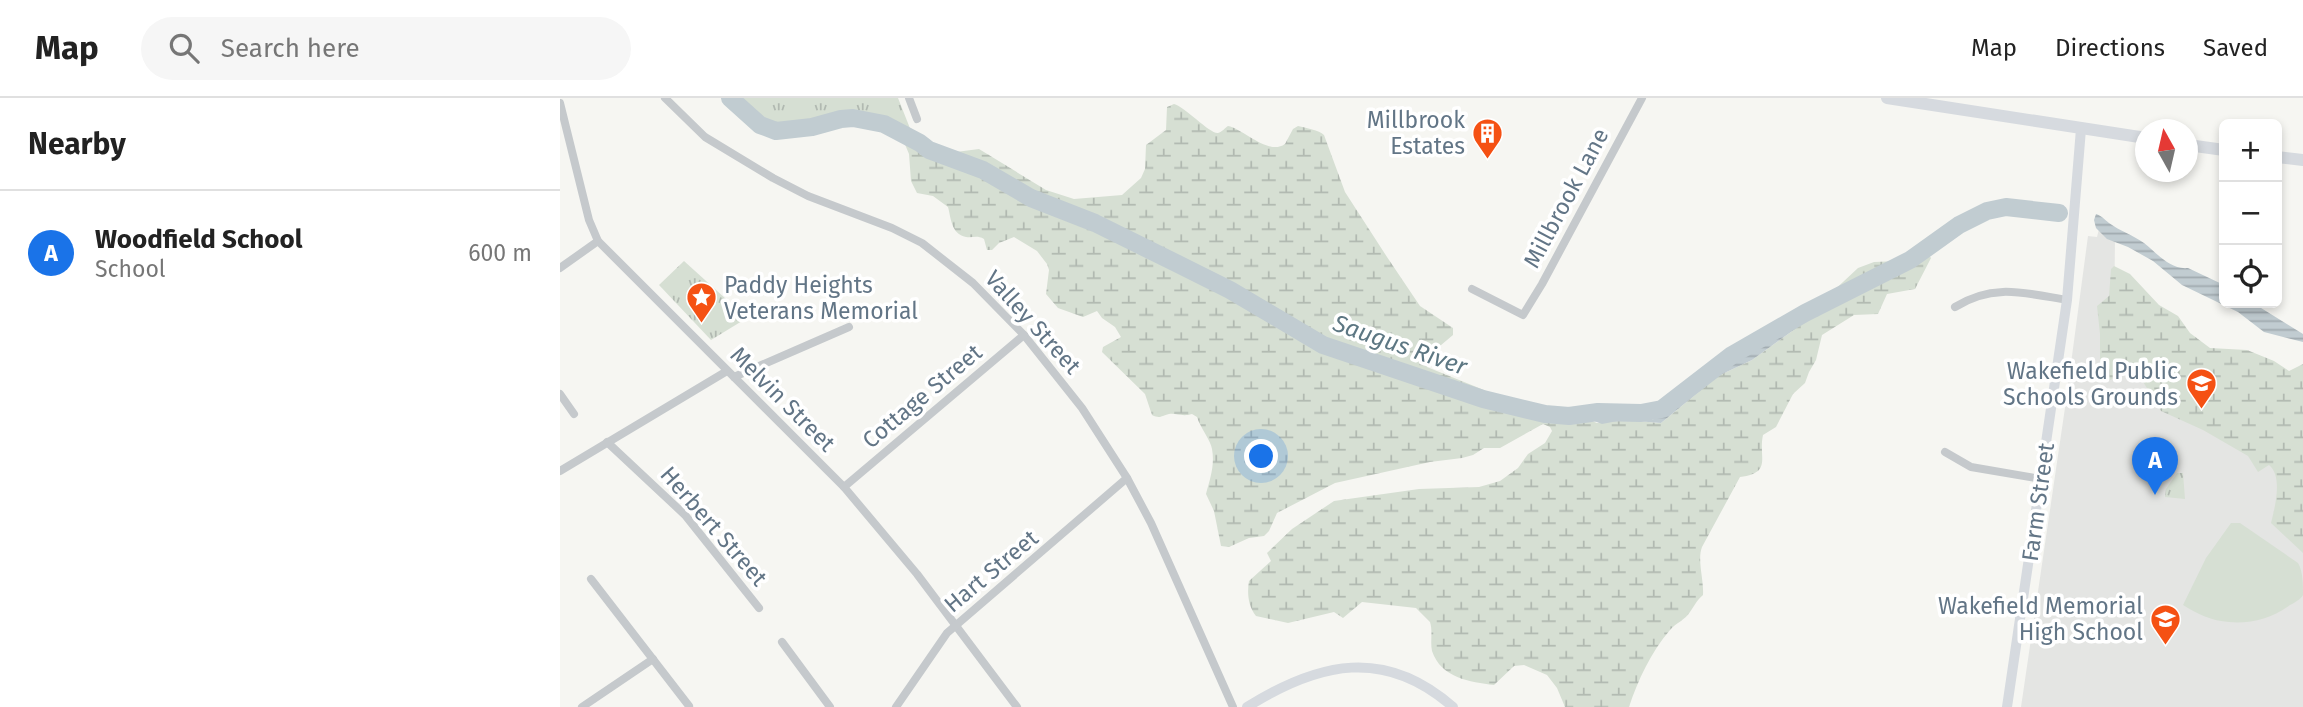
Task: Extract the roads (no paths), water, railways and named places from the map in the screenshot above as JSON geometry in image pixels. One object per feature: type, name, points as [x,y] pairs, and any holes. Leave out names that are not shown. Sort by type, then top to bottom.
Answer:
[{"type":"main road","points":[[1887,98],[2135,136]]},
{"type":"main road","name":"Farm Street","points":[[2007,707],[2067,300],[2081,129]]},
{"type":"main road","points":[[2198,146],[2219,149]]},
{"type":"main road","points":[[2282,158],[2303,160]]},
{"type":"main road","points":[[1247,707],[1299,678],[1330,669],[1359,667],[1385,670],[1416,681],[1453,707]]},
{"type":"street","name":"Valley Street","points":[[665,98],[705,137],[764,173],[808,196],[892,228],[922,243],[973,283],[1024,335],[1082,408],[1127,478],[1151,523],[1233,707]]},
{"type":"street","points":[[909,98],[917,119]]},
{"type":"street","name":"Millbrook Lane","points":[[1472,289],[1523,315],[1642,98]]},
{"type":"street","name":"Melvin Street","points":[[560,103],[589,220],[598,240],[844,487],[881,528],[1017,707]]},
{"type":"street","points":[[560,268],[598,240]]},
{"type":"street","points":[[1955,307],[1971,297],[1995,291],[2067,300]]},
{"type":"street","points":[[560,471],[731,374],[849,327]]},
{"type":"street","name":"Cottage Street","points":[[844,487],[1024,335]]},
{"type":"street","points":[[560,394],[574,414]]},
{"type":"street","name":"Herbert Street","points":[[607,442],[685,515],[759,608]]},
{"type":"street","points":[[1945,452],[1972,468],[2041,479]]},
{"type":"street","name":"Hart Street","points":[[896,707],[939,642],[956,625],[1127,478]]},
{"type":"street","points":[[591,579],[689,706]]},
{"type":"street","points":[[782,642],[830,707]]},
{"type":"street","points":[[582,707],[653,659]]},
{"type":"waterway","name":"Saugus River","points":[[730,98],[760,125],[776,131],[853,118],[884,124],[929,150],[983,170],[1031,198],[1095,223],[1230,290],[1323,345],[1483,399],[1545,414],[1569,416],[1598,412],[1641,413],[1662,409],[1732,355],[1805,313],[1910,260],[1959,225],[1987,211],[2006,207],[2059,213]]},
{"type":"place","name":"Millbrook Estates","points":[[1488,160]]},
{"type":"place","name":"Paddy Heights Veterans Memorial","points":[[701,325]]},
{"type":"place","name":"Wakefield Public Schools Grounds","points":[[2201,411]]},
{"type":"place","name":"Woodfield School","points":[[2155,495]]},
{"type":"place","name":"Wakefield Memorial High School","points":[[2166,646]]}]
